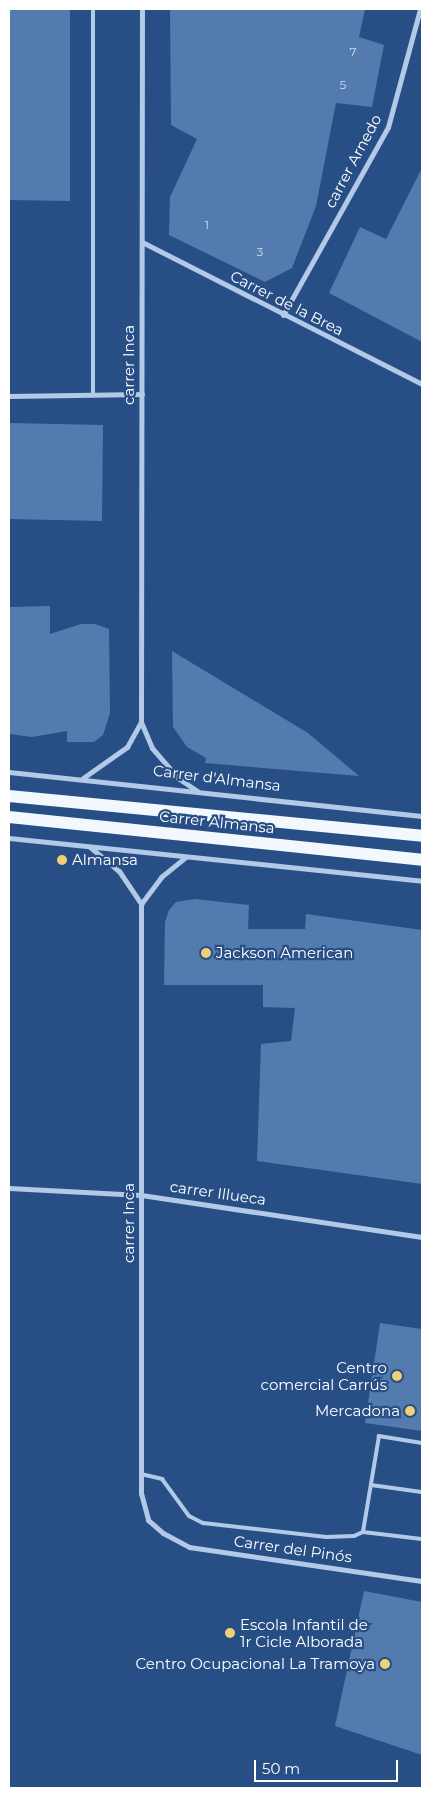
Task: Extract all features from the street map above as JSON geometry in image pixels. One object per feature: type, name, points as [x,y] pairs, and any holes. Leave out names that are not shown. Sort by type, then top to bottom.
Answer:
[{"type":"main road","points":[[9,796],[422,836]]},
{"type":"main road","name":"Carrer Almansa","points":[[9,817],[422,860]]},
{"type":"street","name":"carrer Inca","points":[[141,722],[142,9]]},
{"type":"street","name":"carrer Arnedo","points":[[283,315],[388,127],[420,9]]},
{"type":"street","name":"Carrer de la Brea","points":[[142,242],[422,384]]},
{"type":"street","points":[[9,396],[142,394]]},
{"type":"street","points":[[82,778],[127,747],[141,722]]},
{"type":"street","points":[[141,722],[152,748],[178,778],[199,792]]},
{"type":"street","name":"Carrer d'Almansa","points":[[9,772],[82,778],[422,816]]},
{"type":"street","points":[[9,838],[422,881]]},
{"type":"street","points":[[90,846],[119,871],[141,904],[161,877],[187,856]]},
{"type":"street","name":"carrer Inca","points":[[141,904],[141,1493],[148,1520],[163,1533]]},
{"type":"street","name":"carrer Illueca","points":[[9,1188],[141,1194],[422,1236]]},
{"type":"street","name":"Carrer del Pinós","points":[[163,1533],[188,1547],[422,1581]]},
{"type":"lane","points":[[93,9],[93,395]]},
{"type":"lane","points":[[363,1532],[379,1436],[422,1443]]},
{"type":"lane","points":[[141,1474],[162,1479],[189,1516],[203,1523],[326,1537],[354,1536],[363,1532],[422,1539]]},
{"type":"lane","points":[[371,1485],[422,1492]]},
{"type":"building","points":[[9,9],[70,9],[70,201],[9,200]]},
{"type":"building","points":[[170,9],[365,9],[359,37],[384,45],[372,107],[336,103],[316,206],[292,268],[265,282],[169,235],[170,197],[197,139],[171,125]]},
{"type":"building","points":[[422,168],[422,342],[329,293],[360,227],[386,239]]},
{"type":"building","points":[[9,423],[103,425],[102,521],[9,519]]},
{"type":"building","points":[[50,606],[50,634],[81,624],[95,624],[109,629],[110,713],[103,735],[94,742],[67,742],[67,731],[32,737],[10,734],[9,607]]},
{"type":"building","points":[[172,651],[308,733],[359,776],[205,763],[206,758],[187,747],[173,727]]},
{"type":"building","points":[[195,899],[249,905],[248,929],[305,929],[306,914],[422,930],[422,1184],[257,1161],[261,1044],[291,1041],[295,1008],[263,1007],[263,985],[164,985],[165,922],[169,910],[176,902]]},
{"type":"building","name":"Centro comercial Carrús","points":[[380,1323],[422,1329],[422,1431],[365,1423]]},
{"type":"building","name":"Centro Ocupacional La Tramoya","points":[[364,1591],[422,1602],[422,1755],[335,1726]]},
{"type":"place","name":"Almansa","points":[[62,860]]},
{"type":"place","name":"Jackson American","points":[[206,953]]},
{"type":"place","name":"Centro comercial Carrús","points":[[397,1376]]},
{"type":"place","name":"Mercadona","points":[[410,1411]]},
{"type":"place","name":"Escola Infantil de 1r Cicle Alborada","points":[[230,1633]]},
{"type":"place","name":"Centro Ocupacional La Tramoya","points":[[385,1664]]}]
